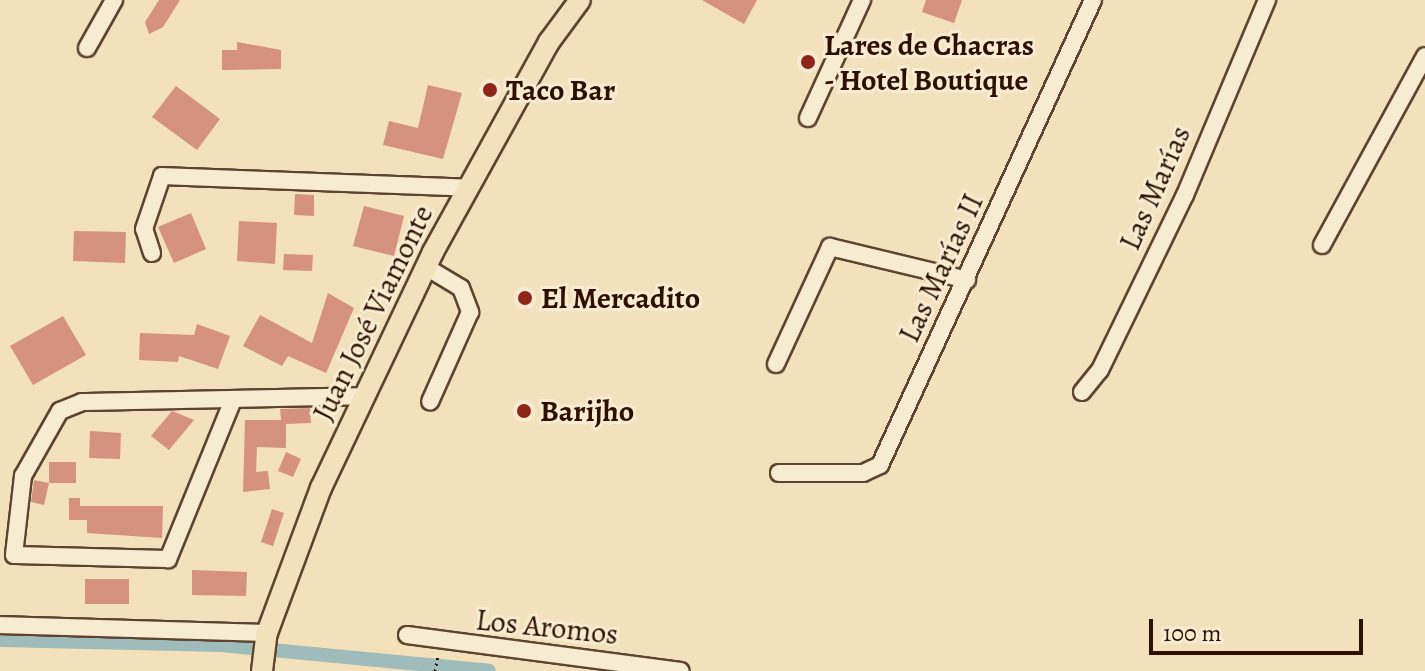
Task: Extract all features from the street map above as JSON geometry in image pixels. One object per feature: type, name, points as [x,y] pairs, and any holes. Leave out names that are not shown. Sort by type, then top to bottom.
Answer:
[{"type":"main road","name":"Juan José Viamonte","points":[[262,671],[267,633],[301,531],[364,396],[468,188],[580,0]]},
{"type":"street","points":[[87,48],[114,0]]},
{"type":"street","points":[[808,118],[862,0]]},
{"type":"street","name":"Las Marías II","points":[[779,473],[863,473],[880,465],[1093,0]]},
{"type":"street","name":"Las Marías","points":[[1082,392],[1100,370],[1185,195],[1267,0]]},
{"type":"street","points":[[1322,245],[1425,56]]},
{"type":"street","points":[[152,253],[144,229],[162,176],[468,188]]},
{"type":"street","points":[[776,364],[830,247],[967,280]]},
{"type":"street","points":[[426,267],[461,288],[470,312],[430,402]]},
{"type":"street","points":[[233,400],[168,559],[14,555],[23,476],[60,411],[82,402],[364,396]]},
{"type":"street","points":[[0,625],[267,633]]},
{"type":"street","name":"Los Aromos","points":[[407,635],[440,643],[598,666],[681,671]]},
{"type":"path","points":[[435,671],[440,643]]},
{"type":"building","points":[[159,0],[180,0],[163,27],[149,34],[145,22]]},
{"type":"building","points":[[702,0],[757,0],[744,24]]},
{"type":"building","points":[[926,0],[962,0],[954,23],[922,12]]},
{"type":"building","points":[[237,42],[281,50],[281,69],[222,70],[222,50],[237,50]]},
{"type":"building","points":[[428,85],[462,93],[443,159],[383,145],[389,121],[418,128]]},
{"type":"building","points":[[176,86],[220,119],[197,150],[152,117]]},
{"type":"building","points":[[295,194],[314,195],[314,216],[294,215]]},
{"type":"building","points":[[364,206],[404,216],[394,256],[353,246]]},
{"type":"building","points":[[191,213],[206,249],[174,263],[158,227]]},
{"type":"building","points":[[239,221],[277,223],[275,264],[237,261]]},
{"type":"building","points":[[74,231],[126,232],[125,263],[73,261]]},
{"type":"building","points":[[284,254],[313,255],[312,271],[283,270]]},
{"type":"building","points":[[328,293],[354,308],[326,373],[288,356],[282,366],[243,346],[260,315],[312,343]]},
{"type":"building","points":[[63,316],[86,355],[33,385],[10,346]]},
{"type":"building","points":[[197,324],[230,336],[218,369],[179,356],[178,362],[139,360],[140,333],[194,335]]},
{"type":"building","points":[[310,408],[311,423],[286,424],[286,448],[257,447],[256,472],[268,471],[270,489],[243,492],[245,420],[281,420],[280,409]]},
{"type":"building","points":[[172,411],[194,420],[169,450],[151,436]]},
{"type":"building","points":[[90,431],[121,433],[120,459],[89,458]]},
{"type":"building","points":[[286,452],[301,459],[293,477],[278,471]]},
{"type":"building","points":[[49,462],[76,462],[76,483],[49,483]]},
{"type":"building","points":[[34,480],[49,483],[44,505],[31,502]]},
{"type":"building","points":[[69,498],[80,498],[80,506],[163,506],[162,538],[87,533],[87,520],[69,520]]},
{"type":"building","points":[[272,509],[284,513],[273,546],[261,542]]},
{"type":"building","points":[[192,570],[247,572],[246,596],[192,595]]},
{"type":"building","points":[[85,579],[129,579],[129,604],[85,604]]},
{"type":"waterway","points":[[0,640],[221,645],[489,671]]},
{"type":"place","name":"Lares de Chacras - Hotel Boutique","points":[[808,62]]},
{"type":"place","name":"Taco Bar","points":[[490,90]]},
{"type":"place","name":"El Mercadito","points":[[525,298]]},
{"type":"place","name":"Barijho","points":[[524,411]]}]
